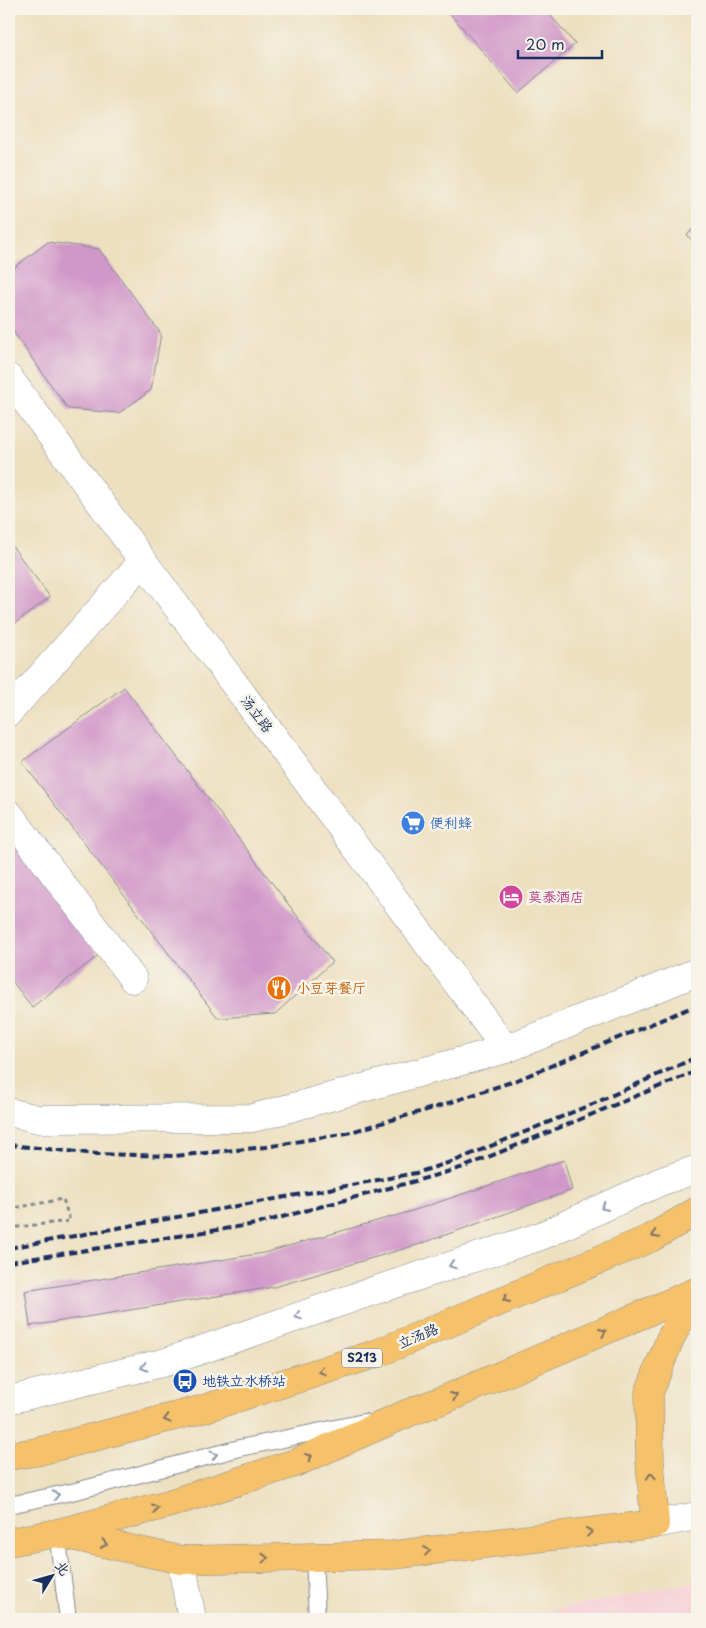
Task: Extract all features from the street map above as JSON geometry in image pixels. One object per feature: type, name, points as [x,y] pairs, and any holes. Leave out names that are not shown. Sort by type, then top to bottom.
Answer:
[{"type":"main road","name":"立汤路","points":[[9,1456],[36,1452],[203,1409],[378,1353],[651,1238],[697,1211]]},
{"type":"main road","points":[[9,1542],[57,1533],[168,1504],[295,1463],[408,1413],[448,1398],[696,1292]]},
{"type":"main road","points":[[57,1533],[181,1560],[393,1555],[654,1524],[650,1462],[649,1394],[670,1339],[696,1292]]},
{"type":"street","name":"汤立路","points":[[9,378],[506,1048]]},
{"type":"street","points":[[9,712],[143,561]]},
{"type":"street","points":[[9,814],[133,979]]},
{"type":"street","points":[[9,1112],[38,1119],[254,1118],[506,1048],[697,972]]},
{"type":"street","points":[[9,1400],[166,1362],[541,1236],[662,1181],[697,1169]]},
{"type":"street","points":[[654,1524],[697,1516]]},
{"type":"street","points":[[9,1555],[57,1533]]},
{"type":"street","points":[[181,1560],[192,1619]]},
{"type":"lane","points":[[9,1505],[76,1491],[240,1448],[408,1413]]},
{"type":"lane","points":[[57,1533],[68,1619]]},
{"type":"lane","points":[[314,1557],[317,1619]]},
{"type":"path","points":[[9,1209],[63,1199],[70,1221],[9,1228]]},
{"type":"path","points":[[9,1396],[14,1443],[9,1444]]},
{"type":"path","points":[[24,1619],[49,1617]]},
{"type":"shaded area","points":[[697,1582],[697,1619],[508,1619]]},
{"type":"building","points":[[446,9],[545,9],[575,44],[518,93]]},
{"type":"building","points":[[697,225],[697,246],[687,235]]},
{"type":"building","points":[[48,242],[99,249],[161,334],[151,390],[119,413],[68,409],[10,327],[12,269]]},
{"type":"building","points":[[9,542],[50,597],[9,628]]},
{"type":"building","points":[[124,687],[332,962],[275,1014],[218,1018],[22,762]]},
{"type":"building","points":[[9,838],[99,955],[32,1007],[9,977]]},
{"type":"building","points":[[564,1160],[572,1190],[420,1244],[274,1287],[30,1326],[25,1291],[264,1253],[412,1211]]},
{"type":"railway","points":[[9,1145],[97,1154],[174,1156],[266,1147],[347,1133],[440,1106],[517,1080],[697,1005]]},
{"type":"railway","points":[[9,1248],[416,1173],[457,1160],[595,1103],[697,1057]]},
{"type":"railway","points":[[9,1262],[256,1224],[419,1180],[464,1167],[697,1071]]},
{"type":"place","name":"便利蜂","points":[[413,823]]},
{"type":"place","name":"莫泰酒店","points":[[511,897]]},
{"type":"place","name":"小豆芽餐厅","points":[[279,988]]},
{"type":"place","name":"地铁立水桥站","points":[[185,1381]]}]
